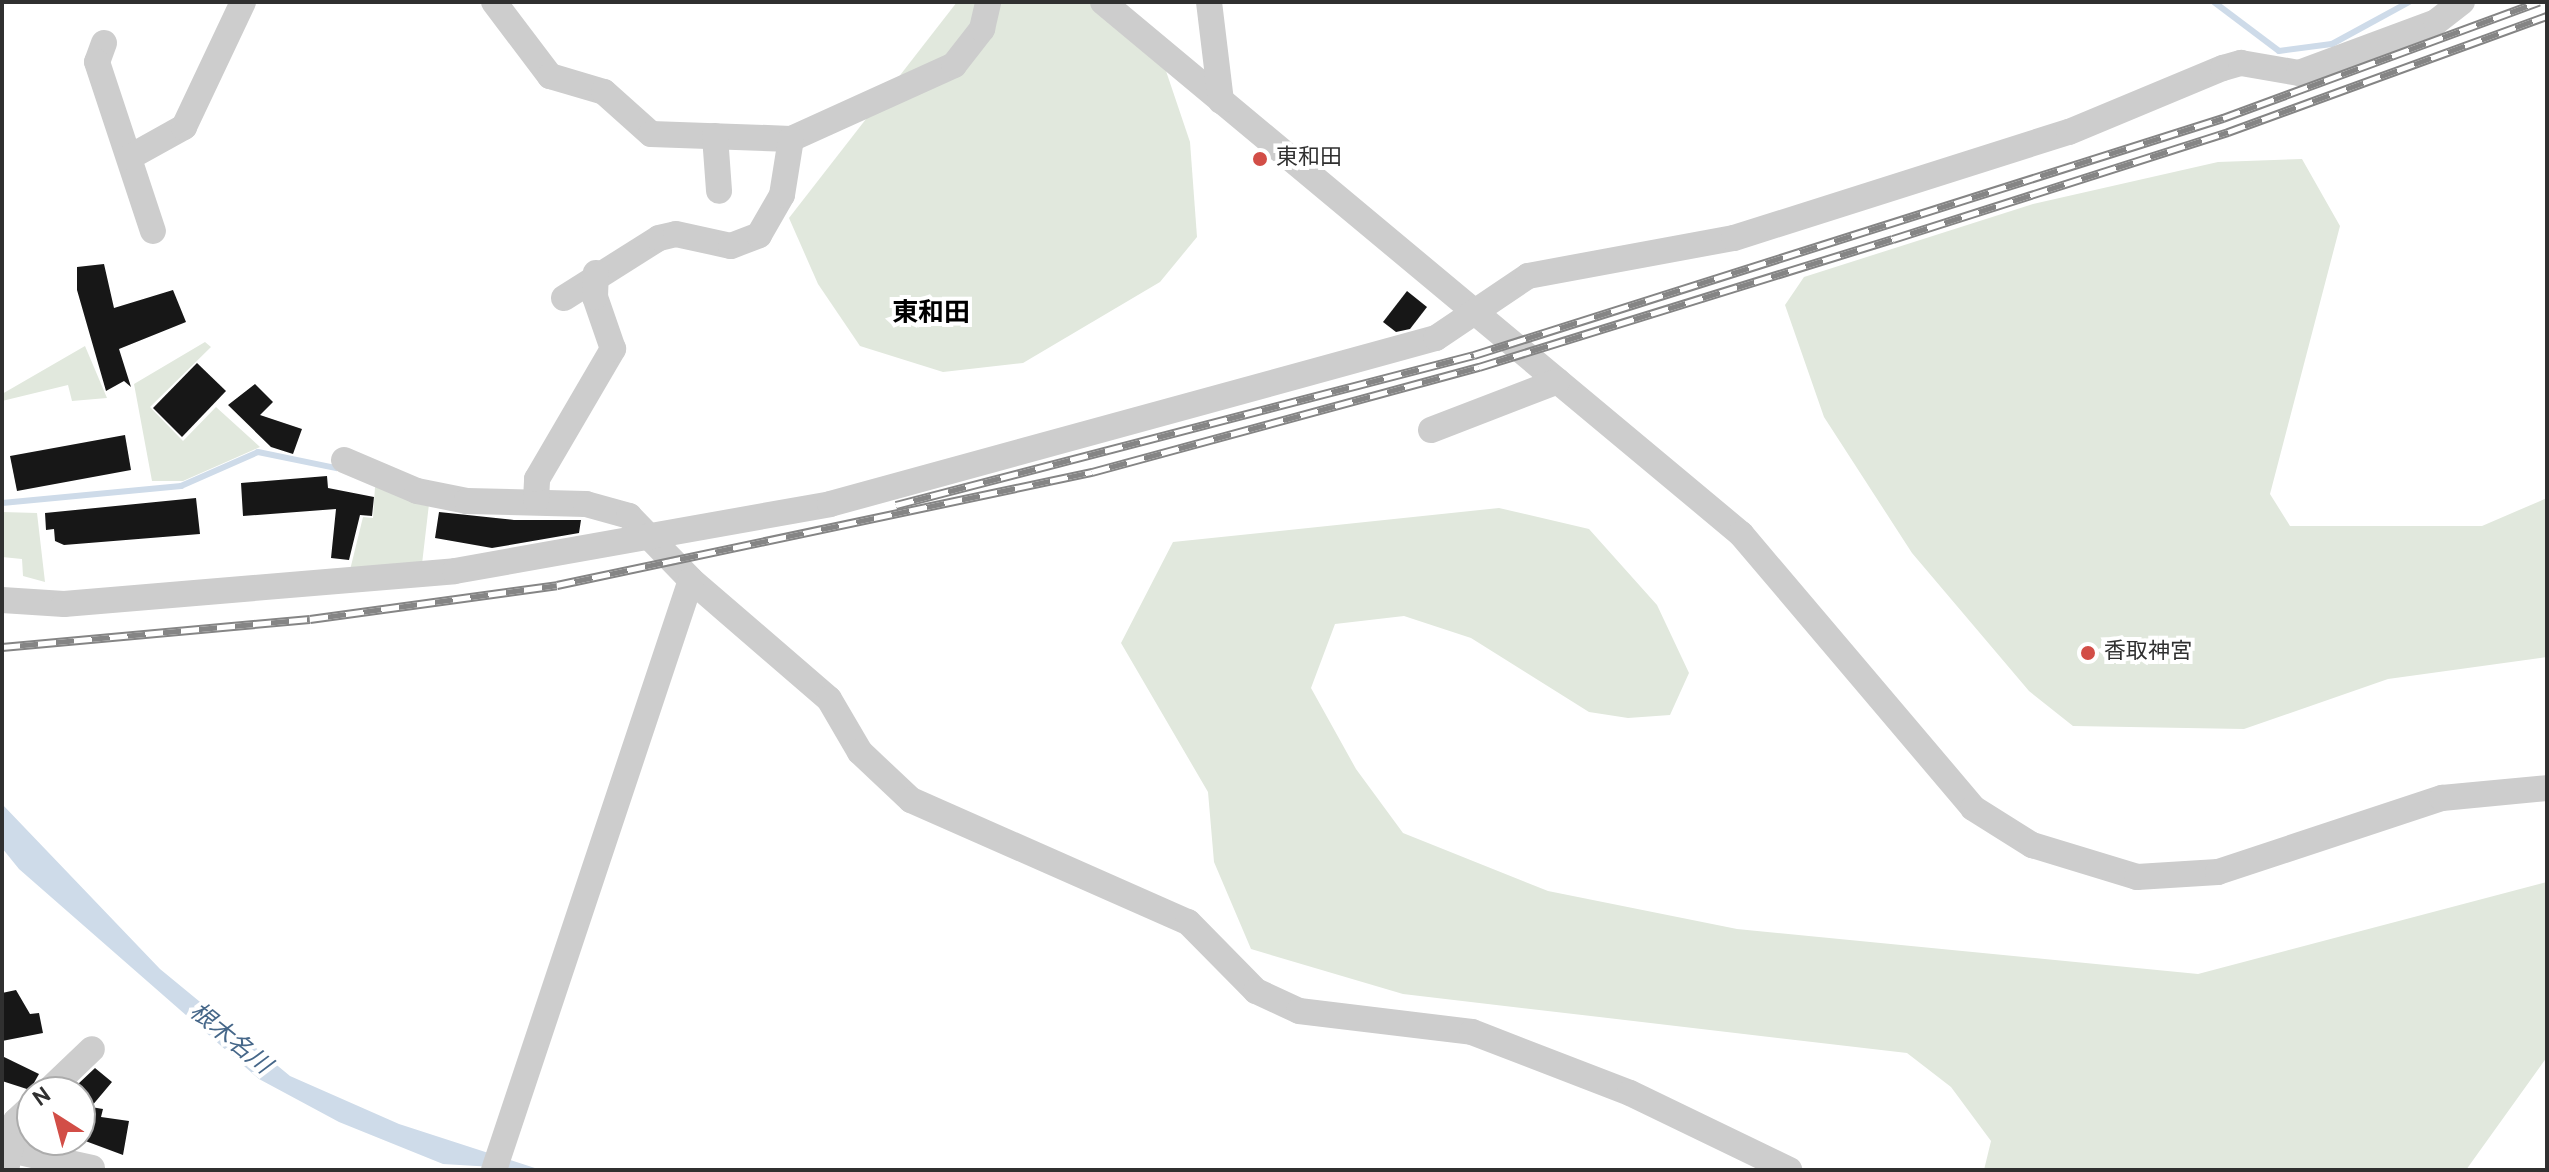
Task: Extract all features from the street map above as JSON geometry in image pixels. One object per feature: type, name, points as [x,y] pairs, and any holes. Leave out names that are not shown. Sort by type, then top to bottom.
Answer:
[{"type":"street","points":[[130,157],[184,127],[243,2]]},
{"type":"street","points":[[494,2],[550,76],[604,92],[651,134],[791,139],[954,65],[982,29],[988,2]]},
{"type":"street","points":[[1103,2],[1741,534],[1973,808],[2032,845],[2137,877],[2218,872],[2442,798],[2547,788]]},
{"type":"street","points":[[1209,2],[1221,101]]},
{"type":"street","points":[[2,600],[64,604],[334,584],[655,539],[830,504],[1084,438],[1436,338],[1528,276],[1567,263],[1653,258],[1734,238],[2069,132],[2223,68],[2241,63],[2299,73],[2436,22],[2462,2]]},
{"type":"street","points":[[104,43],[97,62],[153,231]]},
{"type":"street","points":[[715,136],[719,191]]},
{"type":"street","points":[[564,298],[596,273],[676,234],[731,246],[759,235],[782,195],[791,139]]},
{"type":"street","points":[[536,500],[537,479],[613,349],[595,297],[596,273]]},
{"type":"street","points":[[1431,430],[1558,381]]},
{"type":"street","points":[[344,460],[417,491],[467,501],[536,500],[629,516],[655,539],[691,580],[829,699],[860,752],[911,800],[1188,922],[1256,991],[1326,1017],[1382,1017],[1472,1032],[1630,1093],[1789,1170]]},
{"type":"street","points":[[494,1170],[691,580]]},
{"type":"street","points":[[64,1076],[92,1049]]},
{"type":"street","points":[[16,1121],[8,1160],[92,1168]]},
{"type":"shaded area","points":[[957,2],[1113,2],[1165,68],[1190,142],[1197,237],[1160,282],[1023,363],[943,372],[860,346],[818,284],[789,218]]},
{"type":"shaded area","points":[[2302,159],[2340,226],[2270,494],[2290,526],[2482,526],[2547,498],[2547,657],[2388,679],[2244,729],[2073,726],[2029,691],[1912,553],[1824,417],[1785,305],[1804,277],[2033,204],[2218,162]]},
{"type":"shaded area","points":[[205,342],[211,347],[150,407],[183,441],[216,407],[260,447],[183,481],[152,481],[134,384]]},
{"type":"shaded area","points":[[85,346],[107,398],[72,401],[68,385],[2,401],[2,394]]},
{"type":"shaded area","points":[[375,487],[429,504],[422,564],[350,570],[363,517],[373,518]]},
{"type":"shaded area","points":[[1499,508],[1589,529],[1657,605],[1689,673],[1670,715],[1628,718],[1589,712],[1471,638],[1404,616],[1335,624],[1311,688],[1356,769],[1403,833],[1548,891],[1737,929],[2198,974],[2547,882],[2547,1057],[2466,1170],[1984,1170],[1991,1141],[1951,1087],[1907,1053],[1403,994],[1251,949],[1214,862],[1208,792],[1121,643],[1173,542]]},
{"type":"shaded area","points":[[2,512],[37,513],[45,582],[23,576],[22,559],[2,557]]},
{"type":"water","name":"根木名川","points":[[2,804],[160,969],[290,1076],[399,1124],[541,1170],[443,1164],[339,1122],[259,1079],[19,869],[2,848]]},
{"type":"building","points":[[104,264],[114,308],[173,290],[186,322],[119,349],[131,387],[124,381],[106,391],[77,290],[77,267]]},
{"type":"building","points":[[1407,291],[1427,307],[1410,329],[1396,332],[1383,322]]},
{"type":"building","points":[[197,363],[226,391],[182,437],[153,408]]},
{"type":"building","points":[[255,384],[273,402],[260,415],[302,429],[293,454],[271,447],[228,405]]},
{"type":"building","points":[[125,435],[131,470],[17,491],[10,456]]},
{"type":"building","points":[[327,476],[328,488],[374,497],[372,516],[360,515],[349,560],[331,558],[336,509],[243,516],[241,483]]},
{"type":"building","points":[[196,498],[200,534],[64,545],[55,541],[54,529],[46,530],[45,513]]},
{"type":"building","points":[[439,512],[514,520],[581,520],[579,533],[492,548],[435,538]]},
{"type":"building","points":[[16,990],[30,1014],[39,1013],[43,1033],[2,1041],[2,993]]},
{"type":"building","points":[[2,1056],[39,1074],[16,1076],[16,1086],[2,1081]]},
{"type":"building","points":[[95,1068],[112,1082],[96,1101],[96,1076],[87,1076]]},
{"type":"building","points":[[96,1108],[103,1109],[101,1117],[129,1121],[123,1155],[96,1145]]},
{"type":"waterway","points":[[2214,2],[2279,51],[2332,44],[2409,2]]},
{"type":"waterway","points":[[2,503],[181,486],[258,452],[336,468]]},
{"type":"railway","points":[[896,505],[1474,355],[2223,118],[2539,2]]},
{"type":"railway","points":[[2,647],[310,619],[557,585],[1092,472],[1479,367],[1893,239],[2228,132],[2547,16]]},
{"type":"place","name":"東和田","points":[[1260,159]]},
{"type":"place","name":"香取神宮","points":[[2088,653]]},
{"type":"district","name":"東和田","points":[[931,315]]}]
